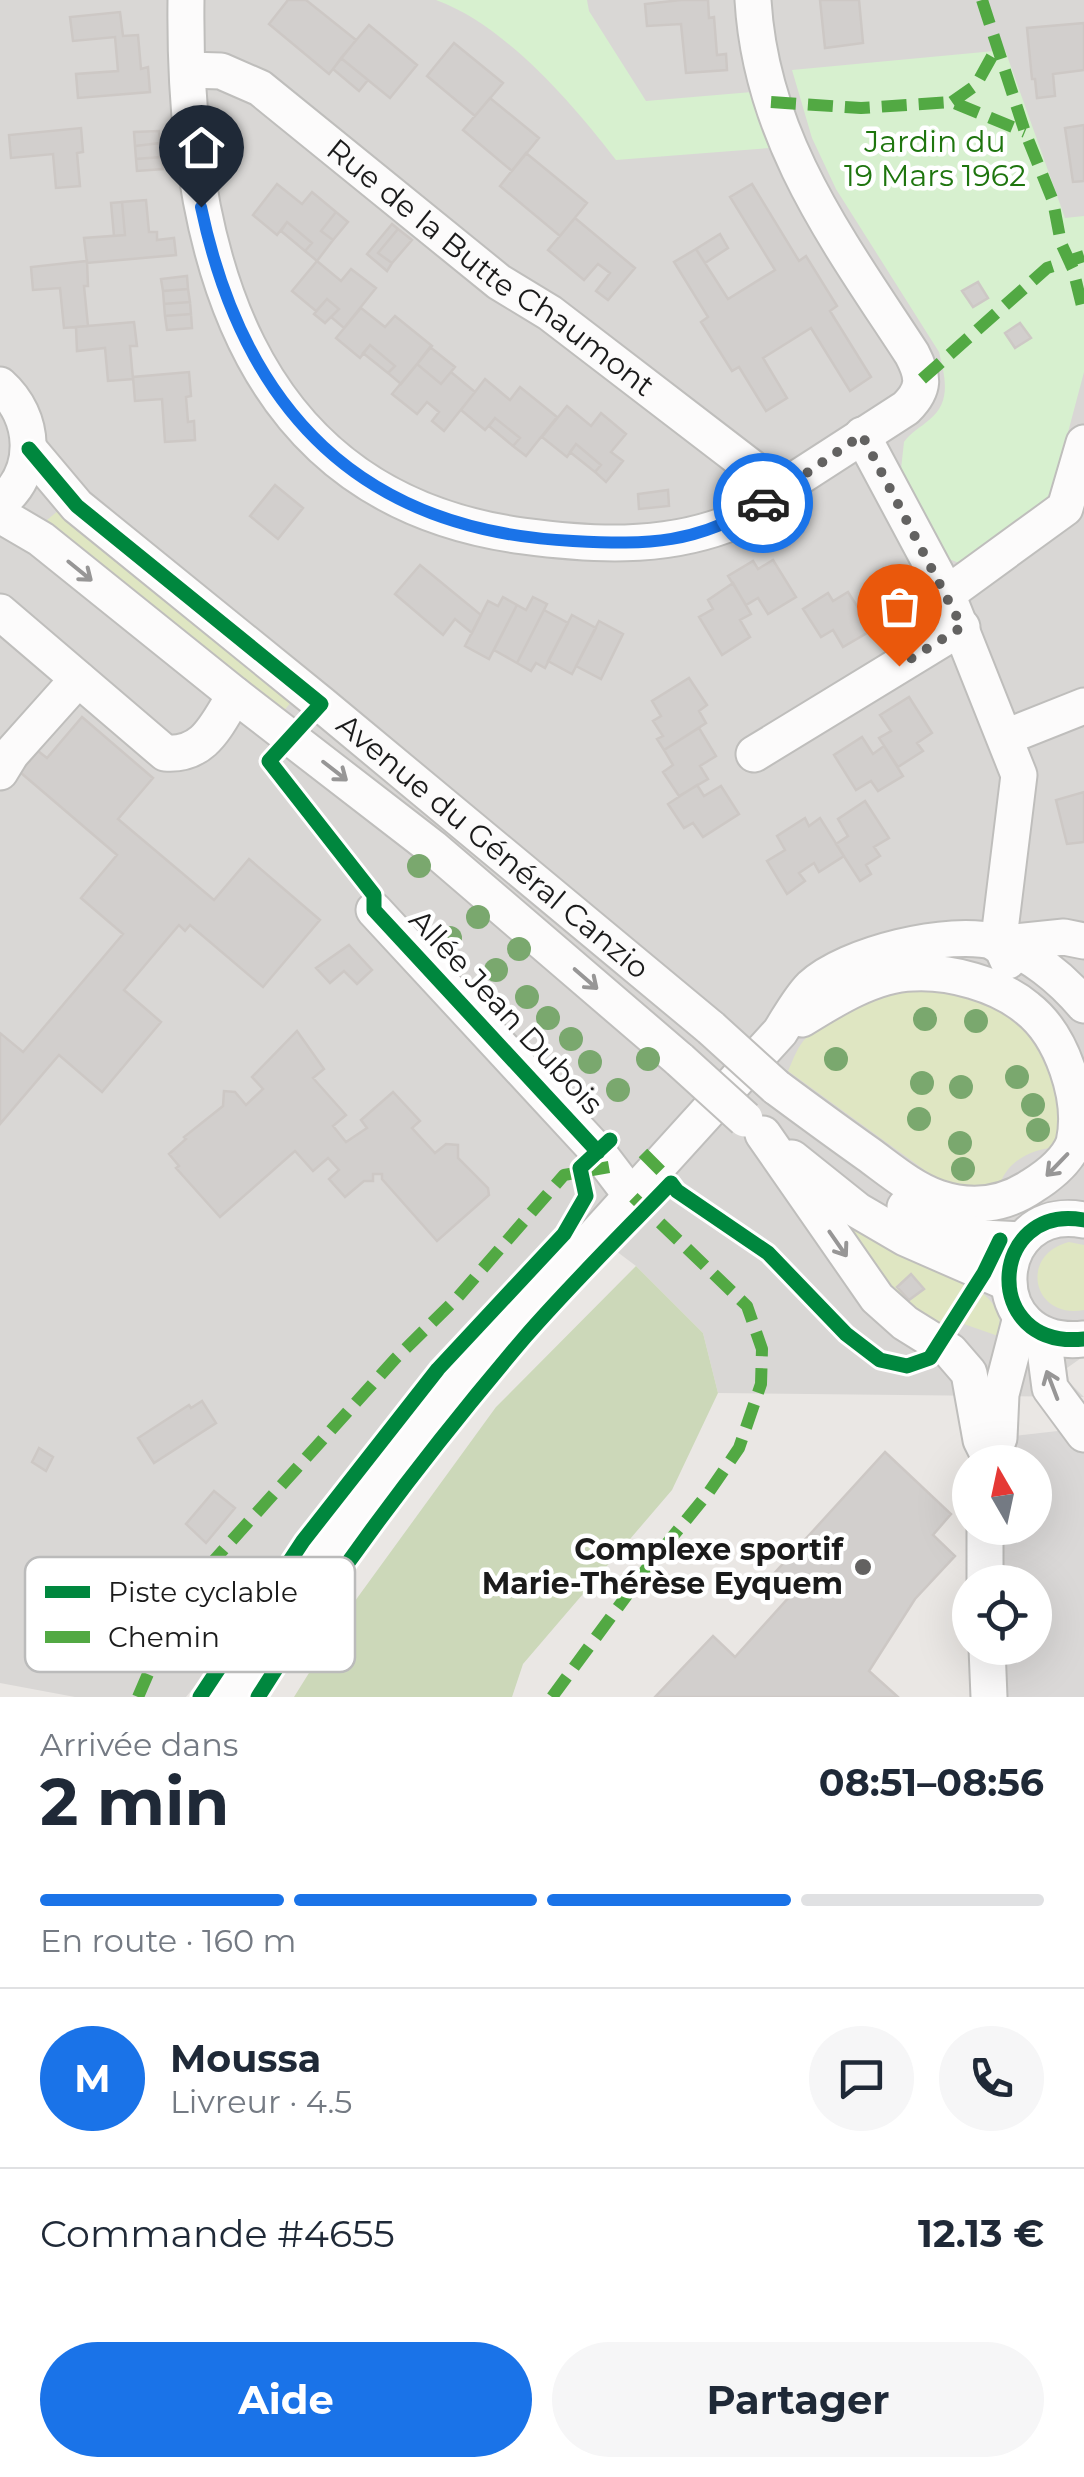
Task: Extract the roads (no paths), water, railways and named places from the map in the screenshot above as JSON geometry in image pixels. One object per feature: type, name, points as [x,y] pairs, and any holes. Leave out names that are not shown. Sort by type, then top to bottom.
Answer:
[{"type":"street","points":[[185,0],[192,142],[201,207],[238,326],[278,398],[346,466],[429,514],[492,532],[631,544],[699,534],[725,525],[912,402],[922,387],[921,372],[821,214],[791,157],[771,102],[757,40],[753,0]]},
{"type":"street","name":"Rue de la Butte Chaumont","points":[[188,70],[221,71],[260,88],[500,282],[550,313],[782,490]]},
{"type":"street","points":[[0,385],[21,410],[28,429],[29,449],[17,485],[0,503]]},
{"type":"street","points":[[862,435],[947,594],[1019,776],[1000,943],[1012,966],[1061,1010],[1084,1045]]},
{"type":"street","points":[[947,594],[1065,508],[1084,443]]},
{"type":"street","name":"Avenue du Général Canzio","points":[[29,449],[77,506],[321,704],[710,1028],[776,1088]]},
{"type":"street","name":"Avenue du Général Canzio","points":[[0,515],[41,539],[433,848],[754,1127]]},
{"type":"street","points":[[0,612],[165,752],[183,754],[208,738],[235,695]]},
{"type":"street","points":[[754,754],[962,627]]},
{"type":"street","points":[[0,772],[11,754],[78,679]]},
{"type":"street","points":[[1006,737],[1084,706]]},
{"type":"street","name":"Allée Jean Dubois","points":[[374,910],[598,1152],[630,1194]]},
{"type":"street","points":[[322,1557],[432,1419],[630,1194],[780,1032],[810,988],[858,962],[918,944],[954,939],[1000,943],[1064,938],[1084,941]]},
{"type":"street","points":[[780,1032],[897,966],[966,955],[1000,943],[1051,972],[1084,1005]]},
{"type":"street","points":[[776,1088],[905,1180],[951,1201],[978,1205],[1013,1198],[1042,1180],[1070,1151],[1079,1112],[1074,1084],[1052,1036],[1029,1009],[985,986],[933,973],[901,974],[849,992]]},
{"type":"street","points":[[776,1088],[837,1154],[898,1204],[983,1238],[1022,1240]]},
{"type":"street","points":[[754,1127],[857,1210],[905,1238],[1008,1283]]},
{"type":"street","points":[[754,1127],[876,1298],[960,1361],[969,1374],[983,1445]]},
{"type":"street","points":[[1084,1190],[1073,1219],[1034,1229],[1022,1240],[1009,1268],[1008,1283],[1012,1301],[1032,1326],[1050,1388],[1084,1434]]},
{"type":"street","points":[[996,1445],[1001,1394],[1032,1326]]},
{"type":"street","points":[[1032,1326],[1062,1340],[1084,1339]]},
{"type":"street","points":[[988,1665],[989,1697]]},
{"type":"street","points":[[228,1697],[243,1672]]},
{"type":"place","name":"Complexe sportif Marie-Thérèse Eyquem","points":[[863,1567]]},
{"type":"park label","name":"Jardin du 19 Mars 1962","points":[[935,159]]}]
